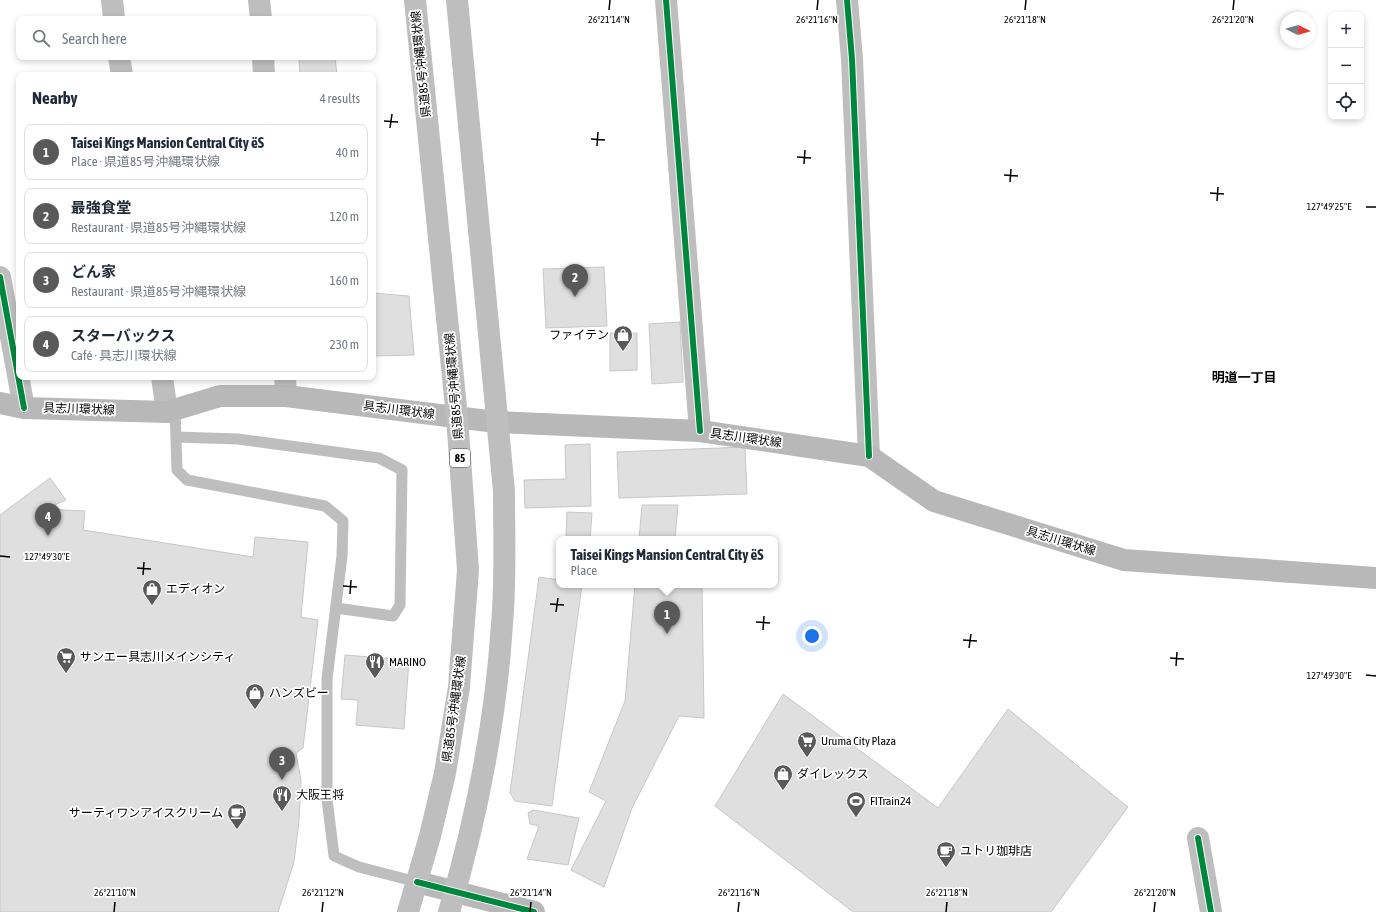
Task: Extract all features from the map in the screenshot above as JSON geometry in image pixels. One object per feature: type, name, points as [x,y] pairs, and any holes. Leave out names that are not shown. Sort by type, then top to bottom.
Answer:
[{"type":"main road","points":[[112,0],[114,16]]},
{"type":"main road","points":[[259,0],[261,16]]},
{"type":"main road","name":"県道85号沖縄環状線","points":[[408,912],[445,773],[459,687],[468,570],[457,417],[414,0]]},
{"type":"main road","points":[[452,902],[470,832],[496,685],[502,624],[505,558],[504,491],[496,422],[457,0]]},
{"type":"main road","points":[[666,0],[700,431]]},
{"type":"main road","points":[[847,0],[852,59],[869,456]]},
{"type":"main road","points":[[120,60],[122,72]]},
{"type":"main road","points":[[263,60],[264,72]]},
{"type":"main road","points":[[0,277],[16,364]]},
{"type":"main road","points":[[19,380],[24,408]]},
{"type":"main road","points":[[163,380],[171,410]]},
{"type":"main road","name":"具志川環状線","points":[[0,403],[24,408],[171,410],[220,396],[286,386],[457,417],[496,422],[700,431],[869,456],[934,501],[1124,560],[1376,578]]},
{"type":"main road","points":[[1198,838],[1211,912]]},
{"type":"main road","points":[[417,882],[452,902],[534,912]]},
{"type":"lane","points":[[171,410],[176,437],[177,470],[187,480],[325,506],[343,521],[342,556],[328,679],[328,799],[334,856],[359,867],[417,882]]},
{"type":"lane","points":[[176,437],[238,439],[379,458],[402,470],[400,605],[393,616],[336,608]]},
{"type":"building","points":[[299,60],[335,60],[337,72],[300,72]]},
{"type":"building","points":[[604,267],[607,326],[546,328],[543,269]]},
{"type":"building","points":[[376,293],[409,296],[414,355],[376,356]]},
{"type":"building","points":[[680,322],[683,382],[652,384],[649,324]]},
{"type":"building","name":"ファイテン","points":[[610,333],[637,333],[637,370],[610,371]]},
{"type":"building","points":[[590,444],[591,506],[525,508],[524,480],[566,479],[565,445]]},
{"type":"building","points":[[745,447],[747,494],[619,498],[617,452]]},
{"type":"building","points":[[50,478],[66,500],[45,509],[85,511],[83,530],[253,557],[255,537],[308,542],[301,617],[318,620],[303,748],[296,753],[301,781],[299,821],[294,862],[278,912],[0,912],[0,515]]},
{"type":"building","points":[[642,505],[678,505],[675,536],[639,536]]},
{"type":"building","points":[[567,512],[592,513],[590,536],[566,536]]},
{"type":"building","points":[[539,577],[556,580],[556,588],[582,588],[552,806],[515,801],[510,793]]},
{"type":"building","points":[[635,588],[702,588],[704,718],[679,716],[632,808],[604,887],[571,870],[606,801],[589,792],[625,701]]},
{"type":"building","name":"MARINO","points":[[345,655],[409,660],[404,729],[356,725],[358,700],[341,699]]},
{"type":"building","name":"Uruma City Plaza","points":[[783,694],[938,808],[1008,709],[1128,807],[1051,912],[853,912],[715,806]]},
{"type":"building","points":[[533,810],[579,818],[568,865],[527,859],[539,826],[530,824],[528,813]]},
{"type":"cycle path","points":[[666,0],[700,431]]},
{"type":"cycle path","points":[[847,0],[852,59],[869,456]]},
{"type":"cycle path","points":[[0,277],[16,364]]},
{"type":"cycle path","points":[[19,380],[24,408]]},
{"type":"cycle path","points":[[1198,838],[1211,912]]},
{"type":"cycle path","points":[[417,882],[534,912]]},
{"type":"place","name":"最強食堂","points":[[575,297]]},
{"type":"place","name":"ファイテン","points":[[623,352]]},
{"type":"place","name":"スターバックス","points":[[48,536]]},
{"type":"place","name":"エディオン","points":[[152,606]]},
{"type":"place","name":"Taisei Kings Mansion Central City ëS","points":[[667,634]]},
{"type":"place","name":"サンエー具志川メインシティ","points":[[66,674]]},
{"type":"place","name":"MARINO","points":[[375,679]]},
{"type":"place","name":"ハンズビー","points":[[255,710]]},
{"type":"place","name":"Uruma City Plaza","points":[[807,758]]},
{"type":"place","name":"どん家","points":[[282,780]]},
{"type":"place","name":"ダイレックス","points":[[783,791]]},
{"type":"place","name":"大阪王将","points":[[282,812]]},
{"type":"place","name":"FITrain24","points":[[856,818]]},
{"type":"place","name":"サーティワンアイスクリーム","points":[[237,830]]},
{"type":"place","name":"ユトリ珈琲店","points":[[946,868]]},
{"type":"district","name":"明道一丁目","points":[[1244,377]]}]
